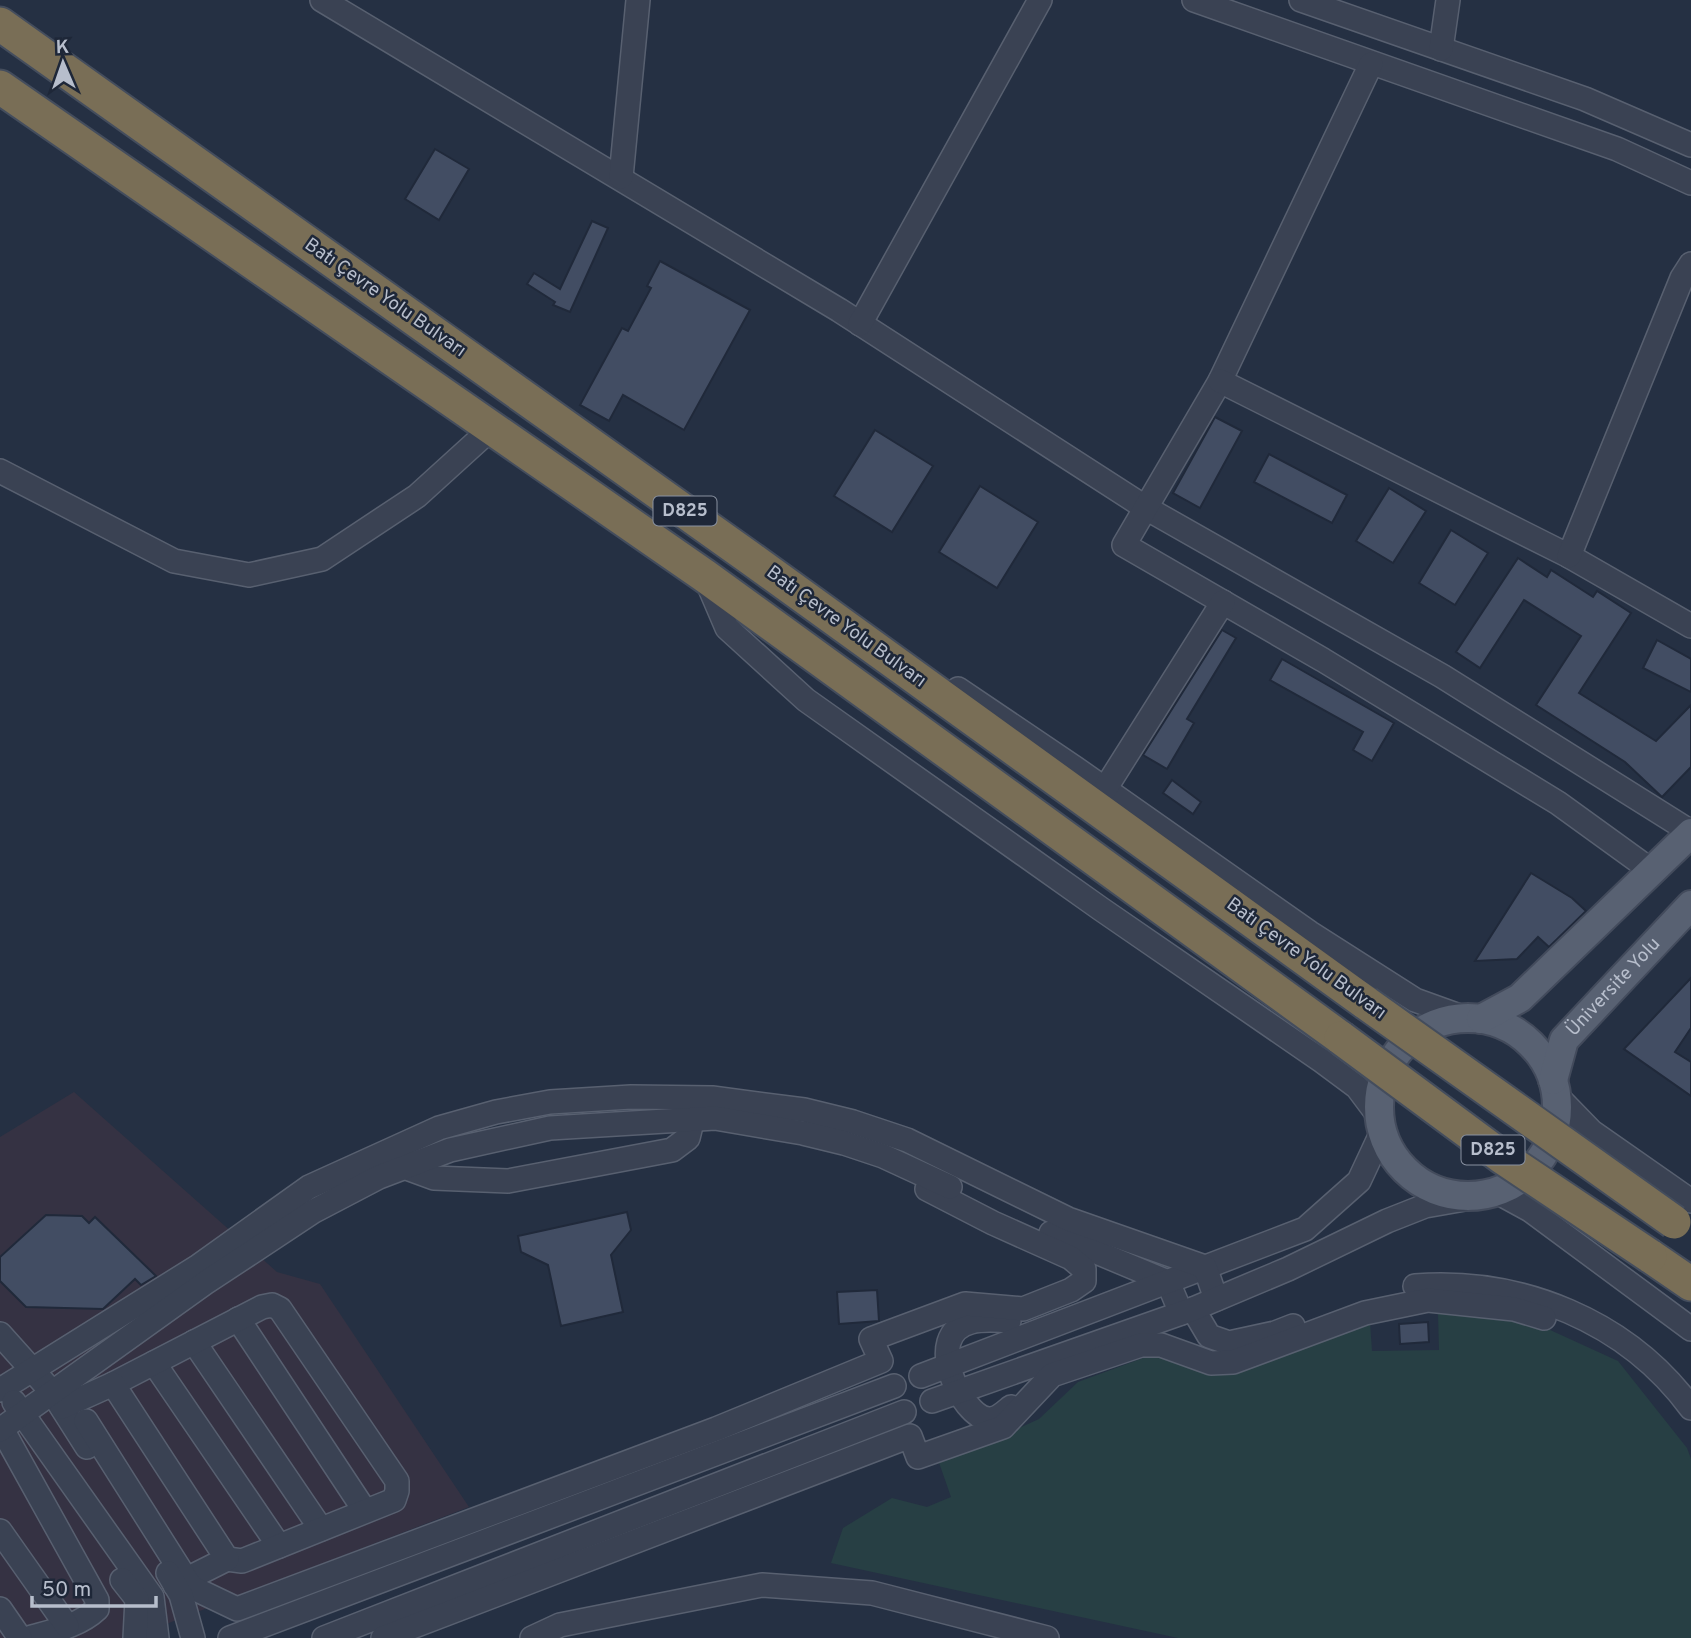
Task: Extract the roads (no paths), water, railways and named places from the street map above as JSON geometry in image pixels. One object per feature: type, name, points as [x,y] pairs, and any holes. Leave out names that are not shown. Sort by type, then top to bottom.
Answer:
[{"type":"highway","name":"Batı Çevre Yolu Bulvarı","points":[[0,24],[750,558],[1366,1003],[1685,1219]]},
{"type":"highway","name":"D825","points":[[0,87],[705,576],[1502,1157],[1691,1284]]},
{"type":"main road","points":[[1473,1018],[1500,1024],[1518,1033],[1539,1054],[1555,1088],[1557,1120],[1544,1154],[1519,1181],[1489,1194],[1456,1196],[1431,1189],[1409,1176],[1392,1157],[1379,1124],[1380,1086],[1392,1059],[1411,1038],[1437,1023],[1473,1018],[1520,998],[1691,832]]},
{"type":"main road","name":"Üniversite Yolu","points":[[1555,1088],[1564,1040],[1691,905]]},
{"type":"street","points":[[322,0],[621,177],[860,324],[1146,508],[1442,676],[1691,832]]},
{"type":"street","points":[[621,177],[638,0]]},
{"type":"street","points":[[860,324],[1040,0]]},
{"type":"street","points":[[1194,0],[1617,149],[1691,183]]},
{"type":"street","points":[[1301,0],[1585,99],[1691,145]]},
{"type":"street","points":[[1441,49],[1448,0]]},
{"type":"street","points":[[1371,64],[1220,381],[1124,545],[1323,660],[1558,803],[1652,871]]},
{"type":"street","points":[[1569,556],[1677,291],[1691,264]]},
{"type":"street","points":[[1220,381],[1569,556],[1691,626]]},
{"type":"street","points":[[0,471],[174,561],[249,575],[322,559],[417,496],[493,427]]},
{"type":"street","points":[[750,558],[793,571],[1276,910],[1415,1000],[1473,1018]]},
{"type":"street","points":[[705,576],[727,628],[806,700],[1101,909],[1322,1061],[1357,1087],[1379,1124],[1359,1181],[1305,1229],[921,1376]]},
{"type":"street","points":[[1105,789],[1223,602]]},
{"type":"street","points":[[1555,1088],[1591,1132],[1685,1219]]},
{"type":"street","points":[[157,1638],[152,1597],[1,1387],[197,1267],[309,1187],[439,1128],[496,1112],[550,1102],[631,1097],[695,1109],[715,1118],[803,1133],[883,1156],[1060,1237],[1168,1282],[1187,1311],[1209,1336],[1229,1343],[1275,1332],[1372,1295],[1416,1286],[1461,1285],[1513,1292],[1558,1306],[1602,1327],[1636,1351],[1672,1385],[1691,1408]]},
{"type":"street","points":[[57,1400],[205,1283],[314,1211],[379,1177],[450,1150],[550,1128],[695,1109],[804,1111],[886,1133],[907,1140],[1068,1219],[1205,1267]]},
{"type":"street","points":[[404,1167],[434,1178],[508,1181],[672,1150],[688,1138],[695,1109]]},
{"type":"street","points":[[0,1334],[33,1368],[57,1400],[181,1582],[237,1609],[716,1429],[881,1361],[871,1339],[965,1304],[1023,1309],[1071,1290],[1084,1281],[1083,1269],[1071,1258],[993,1223],[927,1189]]},
{"type":"street","points":[[932,1401],[1187,1311],[1288,1269],[1387,1221],[1425,1206],[1489,1194],[1530,1210],[1691,1329]]},
{"type":"street","points":[[1205,1267],[1216,1299]]},
{"type":"street","points":[[383,1638],[910,1436],[918,1457],[1003,1427],[1052,1375],[1141,1345],[1161,1345],[1211,1363],[1233,1362],[1365,1312],[1428,1300],[1514,1309],[1544,1318]]},
{"type":"street","points":[[29,1638],[89,1617],[97,1609],[97,1600],[1,1430],[23,1415],[57,1400],[113,1384],[272,1304],[280,1309],[397,1481],[397,1491],[394,1500],[242,1561],[227,1559],[181,1582]]},
{"type":"street","points":[[238,1319],[365,1511]]},
{"type":"street","points":[[1054,1325],[1005,1320],[971,1322],[953,1334],[946,1354],[948,1366],[960,1391],[980,1416],[989,1419],[999,1416],[1024,1396],[1061,1355]]},
{"type":"street","points":[[194,1342],[321,1529]]},
{"type":"street","points":[[154,1363],[279,1546]]},
{"type":"street","points":[[113,1384],[227,1559]]},
{"type":"street","points":[[230,1638],[894,1386]]},
{"type":"street","points":[[324,1638],[904,1412]]},
{"type":"street","points":[[86,1421],[181,1582],[181,1595],[193,1638]]},
{"type":"street","points":[[0,1531],[66,1626]]},
{"type":"street","points":[[119,1576],[137,1599],[135,1638]]},
{"type":"street","points":[[531,1638],[560,1625],[762,1585],[872,1593],[1047,1638]]},
{"type":"street","points":[[0,1609],[20,1638]]}]
